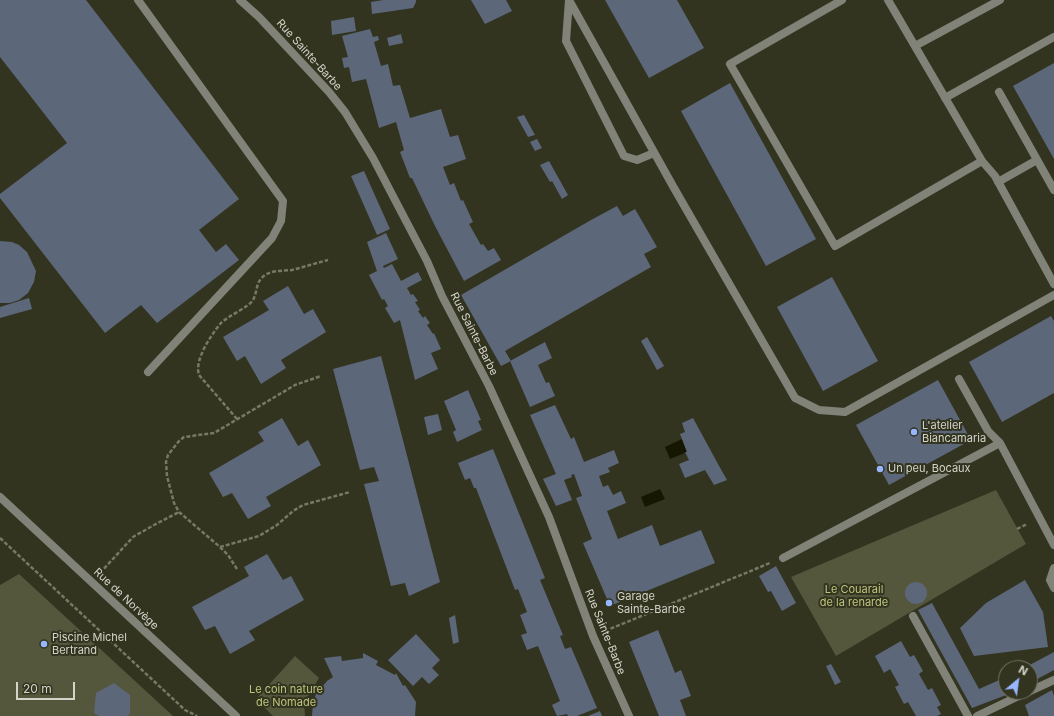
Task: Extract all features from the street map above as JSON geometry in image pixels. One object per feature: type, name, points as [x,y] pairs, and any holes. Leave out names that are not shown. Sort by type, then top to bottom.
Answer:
[{"type":"street","points":[[138,0],[283,201],[281,221],[272,238],[148,372]]},
{"type":"street","name":"Rue Sainte-Barbe","points":[[240,0],[259,17],[329,92],[345,112],[374,158],[492,393],[549,517],[593,636],[629,716]]},
{"type":"street","points":[[569,0],[566,41],[624,156],[637,160],[654,153]]},
{"type":"street","points":[[569,0],[654,153],[795,398],[819,410],[845,412],[1054,295]]},
{"type":"street","points":[[842,0],[730,64],[835,246],[982,162]]},
{"type":"street","points":[[888,0],[982,162],[995,176],[1054,284]]},
{"type":"street","points":[[915,46],[1000,0]]},
{"type":"street","points":[[945,98],[1054,37]]},
{"type":"street","points":[[999,92],[1054,190]]},
{"type":"street","points":[[998,182],[1037,160]]},
{"type":"street","points":[[959,379],[988,431],[1000,443],[1054,545]]},
{"type":"street","points":[[783,558],[1000,443]]},
{"type":"street","name":"Rue de Norvège","points":[[0,497],[236,716]]},
{"type":"street","points":[[1054,568],[1050,580],[1054,588]]},
{"type":"street","points":[[913,616],[968,716]]},
{"type":"street","points":[[1038,687],[1054,680]]},
{"type":"street","points":[[977,716],[1010,700]]},
{"type":"path","points":[[237,419],[199,375],[197,370],[200,357],[221,323],[226,318],[250,304],[254,299],[256,287],[265,275],[328,260]]},
{"type":"path","points":[[237,569],[228,555],[220,547],[179,512],[174,503],[167,476],[166,462],[168,455],[184,437],[214,433],[295,385],[321,376]]},
{"type":"path","points":[[220,547],[259,536],[277,525],[293,510],[303,505],[350,492]]},
{"type":"path","points":[[92,582],[134,537],[179,512]]},
{"type":"path","points":[[0,538],[185,710],[191,715],[197,716]]},
{"type":"path","points":[[593,636],[783,558]]},
{"type":"green space","name":"Le Couarail de la renarde","points":[[996,490],[1026,544],[836,656],[791,577]]},
{"type":"green space","name":"Piscine Michel Bertrand","points":[[19,574],[173,716],[0,716],[0,585]]},
{"type":"green space","name":"Le coin nature de Nomade","points":[[295,656],[319,678],[304,703],[305,716],[273,716],[256,699]]},
{"type":"shaded area","points":[[682,439],[687,452],[670,459],[665,447]]},
{"type":"shaded area","points":[[660,489],[665,499],[645,507],[641,497]]},
{"type":"building","points":[[0,0],[86,0],[239,199],[199,230],[216,252],[226,244],[239,260],[157,323],[141,305],[105,333],[0,198],[0,194],[67,143],[0,57]]},
{"type":"building","points":[[383,0],[416,0],[416,2],[413,8],[372,14],[371,2]]},
{"type":"building","points":[[471,0],[506,0],[512,11],[485,24]]},
{"type":"building","points":[[605,0],[677,0],[704,48],[649,78]]},
{"type":"building","points":[[354,17],[356,31],[332,35],[331,21]]},
{"type":"building","points":[[370,29],[373,37],[378,36],[379,40],[374,42],[381,66],[388,64],[393,86],[400,85],[410,118],[441,109],[450,137],[458,135],[466,159],[443,167],[450,185],[454,183],[461,201],[463,200],[473,222],[469,224],[481,245],[483,244],[488,251],[494,248],[501,260],[464,281],[412,178],[410,178],[400,152],[404,150],[396,122],[379,128],[366,79],[352,82],[349,67],[344,68],[342,58],[348,57],[342,36]]},
{"type":"building","points":[[401,34],[403,43],[389,46],[387,38]]},
{"type":"building","points":[[1054,63],[1054,159],[1013,86]]},
{"type":"building","points":[[730,83],[816,239],[766,266],[681,111]]},
{"type":"building","points":[[524,115],[535,135],[528,137],[517,117]]},
{"type":"building","points":[[537,139],[542,148],[535,151],[530,142]]},
{"type":"building","points":[[549,161],[568,195],[562,199],[552,181],[550,182],[540,165]]},
{"type":"building","points":[[364,171],[390,229],[377,235],[351,176]]},
{"type":"building","points":[[617,206],[623,216],[635,209],[657,247],[644,254],[651,267],[505,351],[511,361],[501,366],[461,295]]},
{"type":"building","points":[[386,233],[398,259],[383,266],[384,268],[392,264],[401,281],[418,272],[422,280],[407,288],[411,295],[413,294],[418,301],[415,302],[420,310],[418,311],[423,318],[425,316],[430,323],[427,325],[433,334],[434,333],[441,349],[431,353],[438,369],[415,380],[400,320],[394,323],[385,308],[388,306],[384,299],[382,300],[369,275],[377,271],[367,242]]},
{"type":"building","points":[[0,241],[12,242],[19,245],[27,252],[36,271],[34,282],[28,293],[19,300],[10,303],[0,303]]},
{"type":"building","points":[[832,277],[878,361],[823,391],[777,307]]},
{"type":"building","points":[[288,286],[304,314],[313,309],[326,332],[281,360],[286,368],[261,384],[245,356],[237,361],[223,337],[269,310],[263,301]]},
{"type":"building","points":[[29,298],[32,309],[0,318],[0,307]]},
{"type":"building","points":[[1051,316],[1054,321],[1054,393],[1002,422],[969,362]]},
{"type":"building","points":[[647,337],[664,366],[657,370],[641,341]]},
{"type":"building","points":[[545,342],[552,358],[538,365],[546,383],[549,382],[555,396],[530,407],[510,361]]},
{"type":"building","points":[[381,356],[440,582],[409,596],[405,583],[391,586],[364,484],[379,481],[374,467],[360,470],[333,369]]},
{"type":"building","name":"L'atelier Biancamaria","points":[[938,380],[971,440],[889,485],[856,425]]},
{"type":"building","points":[[468,390],[481,420],[478,421],[482,430],[457,442],[453,432],[456,430],[444,401]]},
{"type":"building","points":[[555,405],[571,439],[574,437],[584,462],[614,450],[619,463],[608,468],[610,472],[599,476],[603,487],[608,485],[613,495],[621,491],[626,503],[607,511],[618,539],[652,525],[660,546],[701,530],[715,563],[610,606],[583,543],[592,539],[576,498],[582,496],[574,474],[571,475],[572,477],[564,480],[572,500],[556,506],[543,479],[556,474],[530,415]]},
{"type":"building","points":[[438,414],[442,430],[428,435],[424,417]]},
{"type":"building","points":[[282,418],[298,446],[308,440],[321,465],[266,497],[271,506],[248,519],[232,493],[223,497],[209,473],[264,441],[258,432]]},
{"type":"building","points":[[693,418],[727,480],[714,485],[705,470],[685,478],[679,464],[689,460],[680,434],[685,432],[682,423]]},
{"type":"building","points":[[493,449],[545,578],[540,580],[563,635],[560,636],[565,649],[571,647],[597,708],[577,716],[568,716],[567,714],[557,716],[552,705],[560,701],[538,646],[527,650],[521,635],[527,633],[520,615],[527,612],[518,589],[515,590],[476,488],[474,488],[470,478],[465,480],[458,463]]},
{"type":"building","points":[[267,554],[283,580],[291,576],[304,600],[249,631],[255,640],[230,654],[215,626],[205,630],[192,607],[249,576],[244,567]]},
{"type":"building","points":[[776,566],[796,603],[782,611],[771,591],[768,592],[759,576]]},
{"type":"building","points":[[1025,580],[1043,612],[1048,647],[974,656],[960,628],[986,603]]},
{"type":"building","points":[[916,582],[924,585],[927,593],[924,601],[916,604],[908,601],[905,593],[908,585]]},
{"type":"building","points":[[932,603],[979,689],[998,681],[998,698],[972,708],[918,610]]},
{"type":"building","points":[[455,615],[459,642],[453,644],[449,618]]},
{"type":"building","points":[[658,630],[675,673],[681,670],[691,696],[680,700],[686,716],[659,716],[629,642]]},
{"type":"building","points":[[416,634],[440,660],[432,668],[439,675],[429,684],[422,677],[413,686],[388,660]]},
{"type":"building","points":[[901,641],[910,657],[914,655],[923,671],[919,674],[928,690],[932,688],[941,705],[937,707],[941,714],[937,716],[916,716],[908,702],[904,704],[895,687],[899,685],[890,669],[884,673],[875,656]]},
{"type":"building","points":[[1054,652],[1054,670],[1038,679],[1038,661]]},
{"type":"building","points":[[363,653],[378,661],[376,665],[395,675],[396,673],[403,686],[405,685],[416,702],[415,716],[312,716],[313,703],[316,694],[327,681],[333,677],[324,658],[341,656],[342,661],[363,658]]},
{"type":"building","points":[[831,664],[841,682],[835,685],[826,666]]},
{"type":"building","points":[[114,683],[130,695],[130,714],[127,716],[99,716],[94,713],[96,693]]},
{"type":"building","points":[[1052,690],[1054,696],[1054,716],[1029,716],[1025,705],[1034,700],[1038,700],[1038,698]]},
{"type":"building","points":[[600,711],[602,716],[588,716]]},
{"type":"place","name":"L'atelier Biancamaria","points":[[914,432]]},
{"type":"place","name":"Un peu, Bocaux","points":[[880,469]]},
{"type":"place","name":"Garage Sainte-Barbe","points":[[609,603]]},
{"type":"place","name":"Piscine Michel Bertrand","points":[[44,644]]}]
